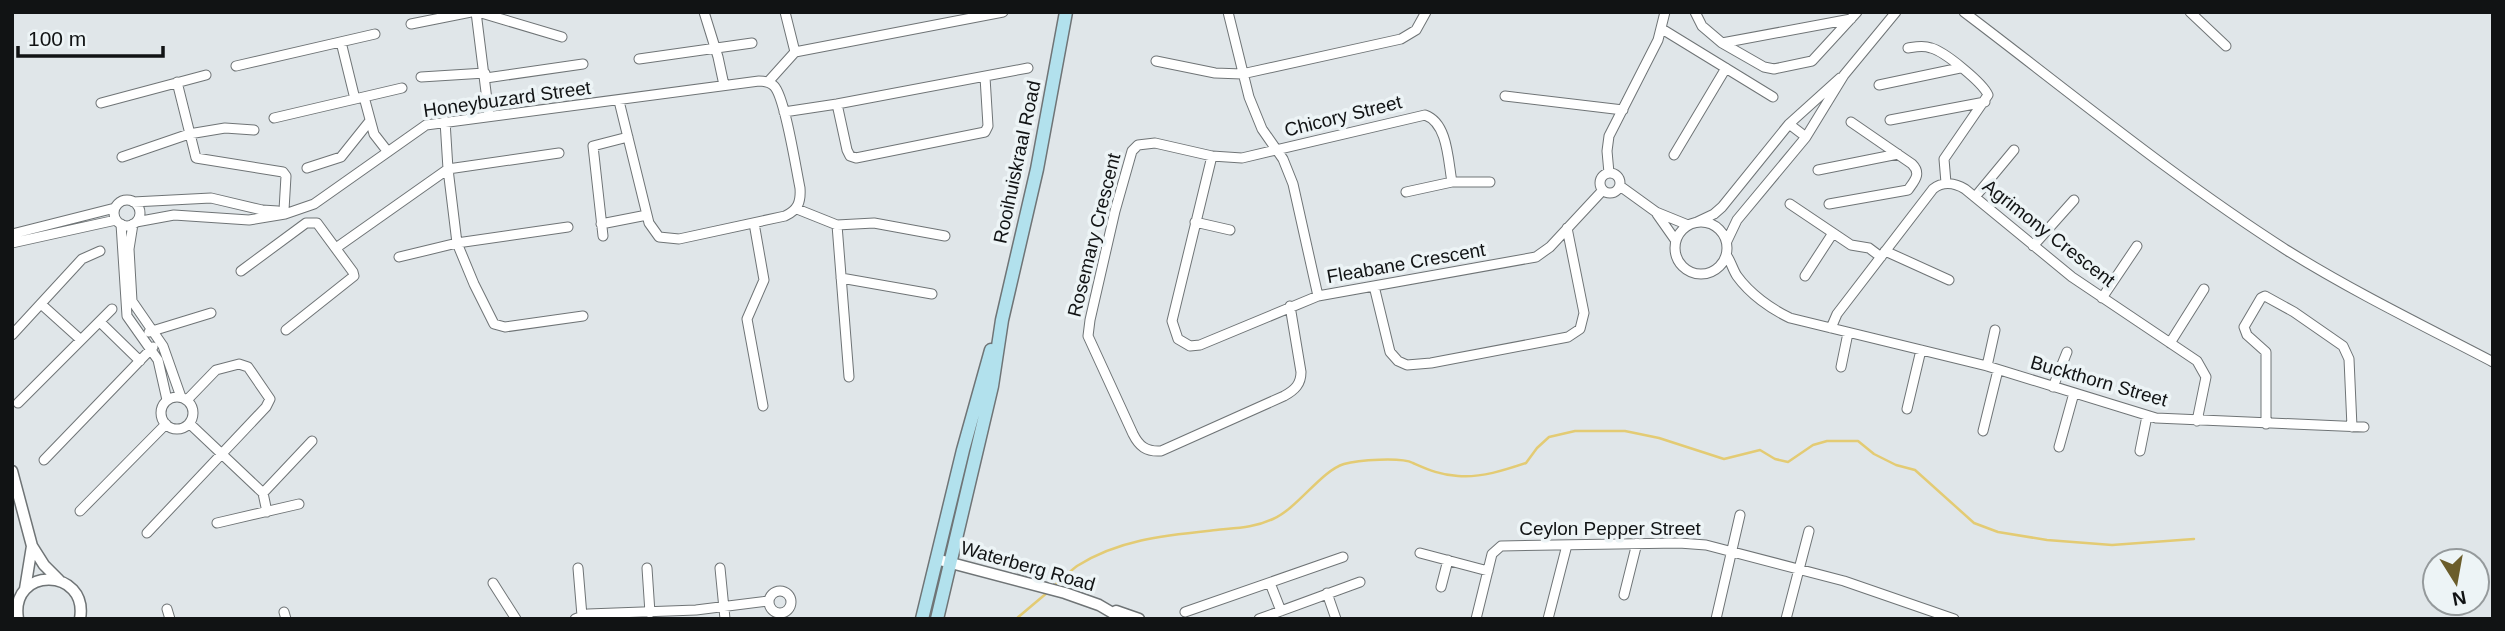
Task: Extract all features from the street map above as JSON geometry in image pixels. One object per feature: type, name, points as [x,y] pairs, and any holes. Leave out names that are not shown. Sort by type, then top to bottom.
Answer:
[{"type":"main road","name":"Rooihuiskraal Road","points":[[937,619],[992,386],[1002,320],[1037,169],[1066,12]]},
{"type":"main road","name":"Rooihuiskraal Road","points":[[922,619],[991,350],[1002,320]]},
{"type":"street","points":[[411,24],[475,12],[562,37]]},
{"type":"street","points":[[475,12],[489,116]]},
{"type":"street","points":[[704,12],[724,85]]},
{"type":"street","points":[[785,12],[794,52]]},
{"type":"street","points":[[945,236],[874,223],[837,225],[797,209],[800,188],[784,112],[779,92],[768,82],[794,52],[1003,12]]},
{"type":"street","name":"Fleabane Crescent","points":[[1228,12],[1242,74],[1262,129],[1283,159],[1293,184],[1318,296],[1530,259],[1545,251],[1603,190]]},
{"type":"street","points":[[1156,61],[1216,73],[1242,74],[1401,39],[1416,30],[1426,12]]},
{"type":"street","points":[[1609,173],[1608,142],[1662,29],[1665,12]]},
{"type":"street","points":[[1695,12],[1702,26],[1721,43],[1768,69],[1812,61],[1854,16]]},
{"type":"street","points":[[1727,241],[1737,220],[1806,137],[1844,75],[1896,12]]},
{"type":"street","points":[[1964,12],[2134,142],[2285,249],[2329,276],[2493,362]]},
{"type":"street","points":[[2190,12],[2226,46]]},
{"type":"street","points":[[1721,43],[1854,16]]},
{"type":"street","points":[[1662,29],[1773,97]]},
{"type":"street","points":[[236,66],[375,34]]},
{"type":"street","points":[[341,42],[374,134],[388,152]]},
{"type":"street","points":[[639,59],[752,43]]},
{"type":"street","points":[[1831,328],[1837,314],[1923,201],[1936,186],[1946,183],[1944,159],[1988,95],[1986,89],[1931,48],[1908,48]]},
{"type":"street","points":[[421,77],[485,75],[583,64]]},
{"type":"street","points":[[784,112],[1028,68]]},
{"type":"street","points":[[1674,155],[1726,68]]},
{"type":"street","points":[[1878,85],[1960,68]]},
{"type":"street","points":[[100,103],[206,75]]},
{"type":"street","points":[[1746,286],[1733,278],[1713,272],[1696,274],[1681,266],[1675,250],[1680,232],[1722,207],[1789,124],[1844,75]]},
{"type":"street","points":[[837,104],[847,150],[850,156],[856,158],[985,132],[988,126],[985,77]]},
{"type":"street","points":[[177,82],[198,159],[283,172],[286,176],[284,210]]},
{"type":"street","name":"Honeybuzard Street","points":[[134,223],[174,215],[249,220],[300,210],[314,204],[426,125],[724,85],[768,82]]},
{"type":"street","points":[[274,118],[402,88]]},
{"type":"street","points":[[1505,96],[1623,110]]},
{"type":"street","name":"Honeybuzard Street","points":[[619,101],[647,215],[659,237],[672,240],[785,216],[797,209]]},
{"type":"street","points":[[1891,120],[1985,102]]},
{"type":"street","name":"Chicory Street","points":[[1138,145],[1155,143],[1212,156],[1242,158],[1425,115],[1439,125],[1452,182]]},
{"type":"street","points":[[445,121],[457,243],[494,324],[498,327],[583,316]]},
{"type":"street","points":[[307,168],[341,157],[369,122]]},
{"type":"street","points":[[1851,122],[1917,170],[1917,176],[1908,190]]},
{"type":"street","points":[[1789,124],[1806,137]]},
{"type":"street","points":[[122,157],[190,134],[225,128],[254,130]]},
{"type":"street","points":[[603,236],[593,146],[628,137]]},
{"type":"street","name":"Rosemary Crescent","points":[[1138,145],[1128,159],[1088,332],[1090,342],[1137,442],[1147,450],[1161,451],[1294,390],[1300,381],[1301,372],[1290,306]]},
{"type":"street","points":[[1975,197],[2014,150]]},
{"type":"street","points":[[337,248],[448,169],[559,153]]},
{"type":"street","points":[[1818,170],[1898,154]]},
{"type":"street","points":[[1212,156],[1172,321],[1176,335],[1190,346],[1200,345],[1318,296]]},
{"type":"street","points":[[1620,186],[1612,193],[1603,190],[1600,182],[1605,174],[1618,176],[1620,186],[1656,212],[1693,224],[1712,224],[1724,234],[1727,256],[1737,276],[1746,286]]},
{"type":"street","points":[[1406,192],[1452,182],[1490,183]]},
{"type":"street","name":"Agrimony Crescent","points":[[1946,183],[1961,187],[2102,298],[2197,361],[2204,371],[2205,386],[2197,421]]},
{"type":"street","name":"Honeybuzard Street","points":[[133,202],[211,198],[262,210],[284,210],[311,201],[335,188]]},
{"type":"street","points":[[1829,204],[1908,190],[1923,201]]},
{"type":"street","points":[[2034,247],[2074,200]]},
{"type":"street","points":[[12,234],[115,208],[121,202],[133,202],[140,212],[134,223],[129,249],[127,316],[158,360],[167,400],[161,412],[166,424],[178,429],[190,424]]},
{"type":"street","points":[[1790,204],[1853,246],[1869,248],[1949,280]]},
{"type":"street","points":[[115,208],[132,301],[160,341],[184,398],[193,411],[190,424]]},
{"type":"street","points":[[1656,212],[1676,241]]},
{"type":"street","points":[[601,224],[647,215]]},
{"type":"street","points":[[12,243],[119,222],[134,223]]},
{"type":"street","points":[[241,271],[310,222],[317,223],[337,248],[353,272],[352,279],[286,330]]},
{"type":"street","points":[[1195,222],[1230,230]]},
{"type":"street","points":[[754,223],[764,280],[747,319],[764,406]]},
{"type":"street","points":[[837,225],[849,377]]},
{"type":"street","points":[[399,257],[457,243],[568,227]]},
{"type":"street","points":[[1374,286],[1390,352],[1408,365],[1568,337],[1580,329],[1584,313],[1567,228]]},
{"type":"street","points":[[1805,276],[1833,233]]},
{"type":"street","points":[[2102,298],[2137,246]]},
{"type":"street","points":[[12,335],[82,259],[100,251]]},
{"type":"street","points":[[1713,272],[1727,256]]},
{"type":"street","points":[[841,278],[932,294]]},
{"type":"street","name":"Buckthorn Street","points":[[1746,286],[1787,317],[1987,366],[2147,416],[2197,421],[2364,427]]},
{"type":"street","points":[[2170,343],[2204,289]]},
{"type":"street","points":[[2266,424],[2266,352],[2247,335],[2244,327],[2261,298],[2267,296],[2322,331],[2346,351],[2349,359],[2352,427]]},
{"type":"street","points":[[41,304],[81,340]]},
{"type":"street","points":[[18,403],[112,309]]},
{"type":"street","points":[[142,337],[152,330],[211,313]]},
{"type":"street","points":[[100,322],[140,361]]},
{"type":"street","points":[[1987,366],[1995,330]]},
{"type":"street","points":[[1841,367],[1848,333]]},
{"type":"street","points":[[44,460],[160,341]]},
{"type":"street","points":[[1907,409],[1921,350]]},
{"type":"street","points":[[2053,387],[2067,352]]},
{"type":"street","points":[[147,533],[269,403],[268,395],[248,367],[239,364],[216,370],[184,398],[167,400]]},
{"type":"street","points":[[1983,430],[1998,370]]},
{"type":"street","points":[[2059,447],[2074,393]]},
{"type":"street","points":[[2140,452],[2147,416]]},
{"type":"street","points":[[80,511],[166,424]]},
{"type":"street","points":[[190,424],[263,493],[267,512]]},
{"type":"street","points":[[263,493],[312,441]]},
{"type":"street","points":[[12,471],[32,546],[44,565],[78,596],[80,619]]},
{"type":"street","points":[[217,523],[299,504]]},
{"type":"street","points":[[1716,619],[1740,515]]},
{"type":"street","points":[[1786,619],[1809,531]]},
{"type":"street","points":[[1624,594],[1637,543]]},
{"type":"street","name":"Ceylon Pepper Street","points":[[1476,619],[1492,554],[1501,546],[1637,543],[1694,543],[1731,551],[1854,584],[1928,615],[1954,619]]},
{"type":"street","points":[[1548,619],[1567,545]]},
{"type":"street","points":[[18,619],[19,598],[32,546]]},
{"type":"street","points":[[1420,553],[1488,571]]},
{"type":"street","points":[[1185,612],[1343,557]]},
{"type":"street","name":"Waterberg Road","points":[[936,559],[1065,593],[1139,619]]},
{"type":"street","points":[[1441,587],[1448,560]]},
{"type":"street","points":[[578,568],[578,617],[598,613],[653,615],[768,601]]},
{"type":"street","points":[[647,568],[653,615]]},
{"type":"street","points":[[720,568],[724,619]]},
{"type":"street","points":[[19,598],[41,580],[59,580]]},
{"type":"street","points":[[1259,619],[1360,582]]},
{"type":"street","points":[[493,583],[516,619]]},
{"type":"street","points":[[1270,583],[1280,611]]},
{"type":"street","points":[[1327,593],[1336,619]]},
{"type":"street","name":"Waterberg Road","points":[[1110,610],[1123,619]]},
{"type":"waterway","points":[[1053,587],[1077,566],[1127,544],[1162,536],[1245,527],[1273,519],[1291,507],[1327,474],[1344,464],[1369,460],[1399,460],[1446,475],[1484,475],[1526,463],[1549,437],[1575,431],[1625,431],[1659,438],[1724,459],[1760,450],[1775,459],[1788,462],[1813,445],[1827,441],[1858,441],[1874,454],[1896,465],[1915,470],[1974,523],[1998,532],[2047,540],[2112,545],[2194,539]]},
{"type":"waterway","points":[[1016,619],[1048,592]]}]
